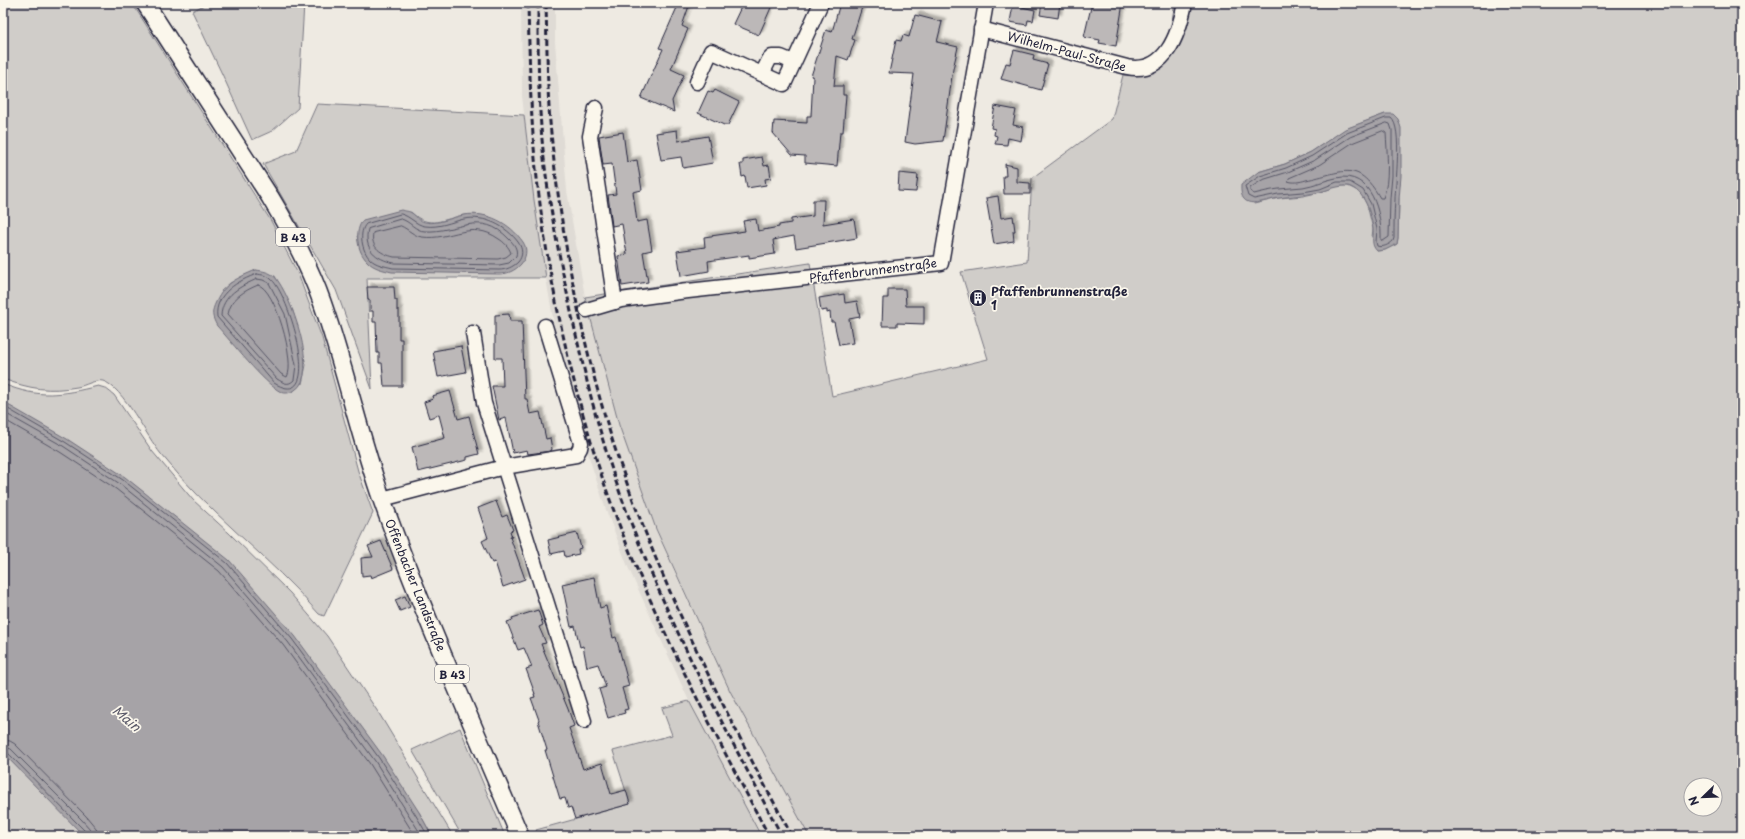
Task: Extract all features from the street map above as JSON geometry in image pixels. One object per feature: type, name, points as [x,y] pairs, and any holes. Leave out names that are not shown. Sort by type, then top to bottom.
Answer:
[{"type":"main road","name":"B 43","points":[[145,3],[270,197],[299,250],[322,301],[384,505]]},
{"type":"main road","name":"Offenbacher Landstraße","points":[[384,505],[411,576],[520,836]]},
{"type":"street","points":[[697,82],[711,50],[784,84],[821,3]]},
{"type":"street","name":"Pfaffenbrunnenstraße","points":[[588,310],[615,302],[679,292],[941,263],[986,3]]},
{"type":"street","name":"Wilhelm-Paul-Straße","points":[[981,29],[1127,68],[1141,68],[1159,59],[1171,46],[1181,24],[1185,3]]},
{"type":"street","points":[[762,74],[772,57],[781,57],[793,62]]},
{"type":"street","points":[[596,108],[590,136],[615,302]]},
{"type":"street","points":[[384,505],[504,467],[576,455],[580,448],[580,443],[545,326]]},
{"type":"street","points":[[473,333],[484,403],[584,722]]},
{"type":"shaded area","points":[[3,3],[132,3],[271,221],[298,274],[322,338],[358,471],[373,513],[324,616],[319,614],[280,573],[219,516],[179,475],[155,446],[126,402],[111,385],[100,381],[67,389],[40,389],[3,379]],"holes":[[[256,270],[275,276],[293,311],[306,365],[302,384],[221,291],[230,283]]]},
{"type":"shaded area","points":[[208,3],[304,3],[298,108],[272,131],[252,140],[192,11]]},
{"type":"shaded area","points":[[521,3],[555,3],[555,42],[567,191],[585,297],[619,425],[656,529],[692,610],[730,691],[809,836],[761,836],[689,701],[628,567],[606,510],[568,384],[555,330],[546,278],[534,200],[522,96]]},
{"type":"shaded area","points":[[1175,3],[1742,3],[1742,836],[809,836],[730,691],[656,529],[619,425],[585,297],[810,263],[832,396],[988,359],[961,272],[1027,262],[1032,178],[1112,119],[1123,75],[1129,76],[1140,74],[1165,60]],"holes":[[[1385,114],[1399,199],[1397,244],[1385,250],[1377,251],[1372,237],[1373,229],[1367,205],[1360,192],[1348,186],[1338,186],[1303,196],[1279,198],[1254,204],[1258,172],[1285,164],[1311,152],[1346,129]]]},
{"type":"shaded area","points":[[317,104],[524,115],[534,200],[546,278],[367,278],[372,389],[336,290],[263,164],[296,151]],"holes":[[[411,212],[424,221],[436,222],[464,215],[487,216],[361,252],[357,236]]]},
{"type":"shaded area","points":[[3,384],[16,389],[40,394],[73,392],[98,386],[105,388],[114,395],[152,451],[193,500],[290,593],[327,636],[380,715],[453,836],[432,836],[419,812],[3,402]]},
{"type":"shaded area","points":[[689,701],[761,836],[539,836],[536,830],[630,804],[613,751],[672,735],[662,708]]},
{"type":"shaded area","points":[[460,728],[505,836],[462,836],[412,750]]},
{"type":"shaded area","points":[[3,753],[76,826],[84,836],[3,836]]},
{"type":"water","points":[[1385,114],[1393,114],[1398,119],[1401,128],[1401,176],[1397,244],[1385,250],[1377,251],[1373,243],[1372,223],[1366,203],[1359,193],[1348,186],[1341,186],[1313,193],[1254,203],[1248,202],[1241,194],[1241,185],[1258,172],[1285,164],[1311,152],[1345,129]]},
{"type":"water","points":[[401,210],[410,212],[419,219],[430,223],[473,214],[497,220],[512,229],[523,242],[526,250],[524,259],[516,269],[502,274],[392,272],[375,267],[364,257],[359,247],[358,230],[360,225],[363,220]]},
{"type":"water","points":[[256,270],[266,272],[275,277],[288,300],[295,317],[304,352],[305,369],[302,382],[295,390],[290,392],[281,392],[266,380],[248,362],[217,326],[213,317],[214,306],[223,290],[232,282]]},
{"type":"water","name":"Main","points":[[3,402],[67,439],[125,477],[229,560],[295,636],[383,756],[419,812],[432,836],[84,836],[3,753]]},
{"type":"building","points":[[679,3],[690,3],[682,26],[688,29],[671,69],[684,75],[672,101],[674,112],[641,98],[663,49],[659,48]]},
{"type":"building","points":[[743,3],[773,3],[759,35],[733,24]]},
{"type":"building","points":[[840,3],[849,3],[862,7],[852,39],[855,40],[848,60],[837,56],[834,86],[843,86],[843,95],[846,95],[843,132],[840,132],[837,166],[805,163],[805,156],[792,155],[773,133],[774,121],[807,123],[807,116],[811,116],[813,77],[811,76],[826,30],[832,32]]},
{"type":"building","points":[[1042,3],[1060,3],[1058,18],[1040,15]]},
{"type":"building","points":[[1092,3],[1123,3],[1116,46],[1099,43],[1100,40],[1084,37]]},
{"type":"building","points":[[1013,5],[1035,10],[1033,21],[1028,20],[1027,25],[1010,22]]},
{"type":"building","points":[[915,15],[942,22],[937,42],[958,47],[953,69],[943,141],[915,144],[905,142],[914,74],[889,73],[896,40],[901,41],[903,35],[909,37]]},
{"type":"building","points":[[1014,50],[1034,55],[1033,60],[1048,64],[1041,90],[1001,79],[1006,63],[1010,64]]},
{"type":"building","points":[[715,90],[739,102],[728,125],[724,125],[698,113],[708,91],[713,93]]},
{"type":"building","points":[[995,106],[1016,110],[1013,125],[1023,127],[1021,141],[1008,138],[1007,145],[995,144],[997,136],[994,135],[995,129],[991,128]]},
{"type":"building","points":[[677,130],[678,141],[708,136],[713,163],[683,168],[681,157],[661,160],[656,133]]},
{"type":"building","points":[[623,132],[627,162],[637,160],[642,190],[633,192],[637,222],[647,220],[652,250],[643,252],[648,282],[622,286],[618,256],[627,254],[622,224],[612,226],[608,195],[616,194],[612,164],[603,165],[599,136]]},
{"type":"building","points":[[762,157],[764,166],[769,165],[771,178],[765,179],[766,185],[747,188],[745,176],[742,177],[740,164],[743,164],[743,160]]},
{"type":"building","points":[[1005,164],[1017,167],[1017,182],[1030,183],[1030,194],[1004,194],[1003,176],[1006,176]]},
{"type":"building","points":[[899,173],[918,175],[916,192],[898,191]]},
{"type":"building","points":[[998,196],[1001,218],[1013,216],[1015,231],[1013,231],[1014,241],[994,244],[986,198]]},
{"type":"building","points":[[813,200],[824,200],[823,224],[854,219],[857,238],[796,248],[794,236],[773,240],[775,254],[749,258],[749,255],[708,261],[709,271],[681,276],[677,251],[705,247],[704,237],[745,231],[743,221],[756,219],[758,231],[791,223],[791,219],[813,216]]},
{"type":"building","points":[[367,287],[394,287],[395,300],[397,300],[397,310],[399,310],[399,339],[402,339],[402,386],[384,386],[382,363],[379,363],[379,353],[377,353],[376,322],[373,322],[373,311],[370,311],[370,300],[368,300]]},
{"type":"building","points":[[888,289],[905,289],[906,306],[924,306],[924,324],[897,323],[897,326],[882,326],[883,298],[888,298]]},
{"type":"building","points":[[844,294],[845,303],[857,301],[860,317],[849,319],[853,343],[839,345],[834,322],[831,322],[830,312],[827,313],[827,310],[821,311],[819,298]]},
{"type":"building","points":[[509,314],[510,321],[522,321],[525,399],[527,399],[530,414],[540,412],[546,439],[550,438],[551,451],[528,454],[527,450],[513,453],[506,418],[499,420],[492,386],[503,386],[502,358],[495,358],[495,315]]},
{"type":"building","points":[[461,346],[466,372],[438,377],[433,351]]},
{"type":"building","points":[[450,391],[458,419],[469,416],[479,454],[467,457],[467,460],[418,472],[412,447],[445,438],[439,415],[429,418],[424,402],[433,399],[432,396]]},
{"type":"building","points":[[496,501],[502,517],[507,515],[513,530],[510,531],[512,537],[510,537],[525,579],[503,587],[495,562],[492,563],[482,541],[488,538],[478,508]]},
{"type":"building","points":[[577,533],[581,548],[578,549],[579,554],[565,557],[564,551],[551,554],[548,540]]},
{"type":"building","points":[[381,541],[393,569],[371,578],[370,575],[362,576],[361,558],[373,557],[368,546]]},
{"type":"building","points":[[594,577],[600,608],[606,606],[613,638],[616,637],[629,686],[622,688],[628,709],[624,710],[625,713],[608,718],[599,689],[606,687],[598,664],[587,667],[583,646],[580,647],[575,626],[571,627],[562,584]]},
{"type":"building","points":[[405,596],[410,607],[400,611],[395,600]]},
{"type":"building","points":[[538,610],[543,625],[539,627],[546,643],[541,644],[574,726],[569,728],[583,769],[602,763],[611,794],[626,790],[630,804],[575,819],[571,807],[568,808],[565,798],[560,799],[545,750],[547,750],[538,721],[539,720],[531,698],[535,697],[535,694],[526,669],[532,667],[524,648],[518,650],[507,622],[513,620],[512,618]]},
{"type":"railway","points":[[528,3],[533,135],[541,213],[554,290],[570,367],[580,404],[608,493],[648,594],[670,644],[769,836]]},
{"type":"railway","points":[[538,3],[540,112],[548,188],[571,312],[587,383],[600,430],[614,476],[631,523],[670,615],[713,704],[782,836]]},
{"type":"railway","points":[[546,3],[550,122],[560,210],[576,299],[586,344],[609,431],[640,519],[679,612],[722,702],[792,836]]},
{"type":"place","name":"Pfaffenbrunnenstraße 1","points":[[978,298]]}]
